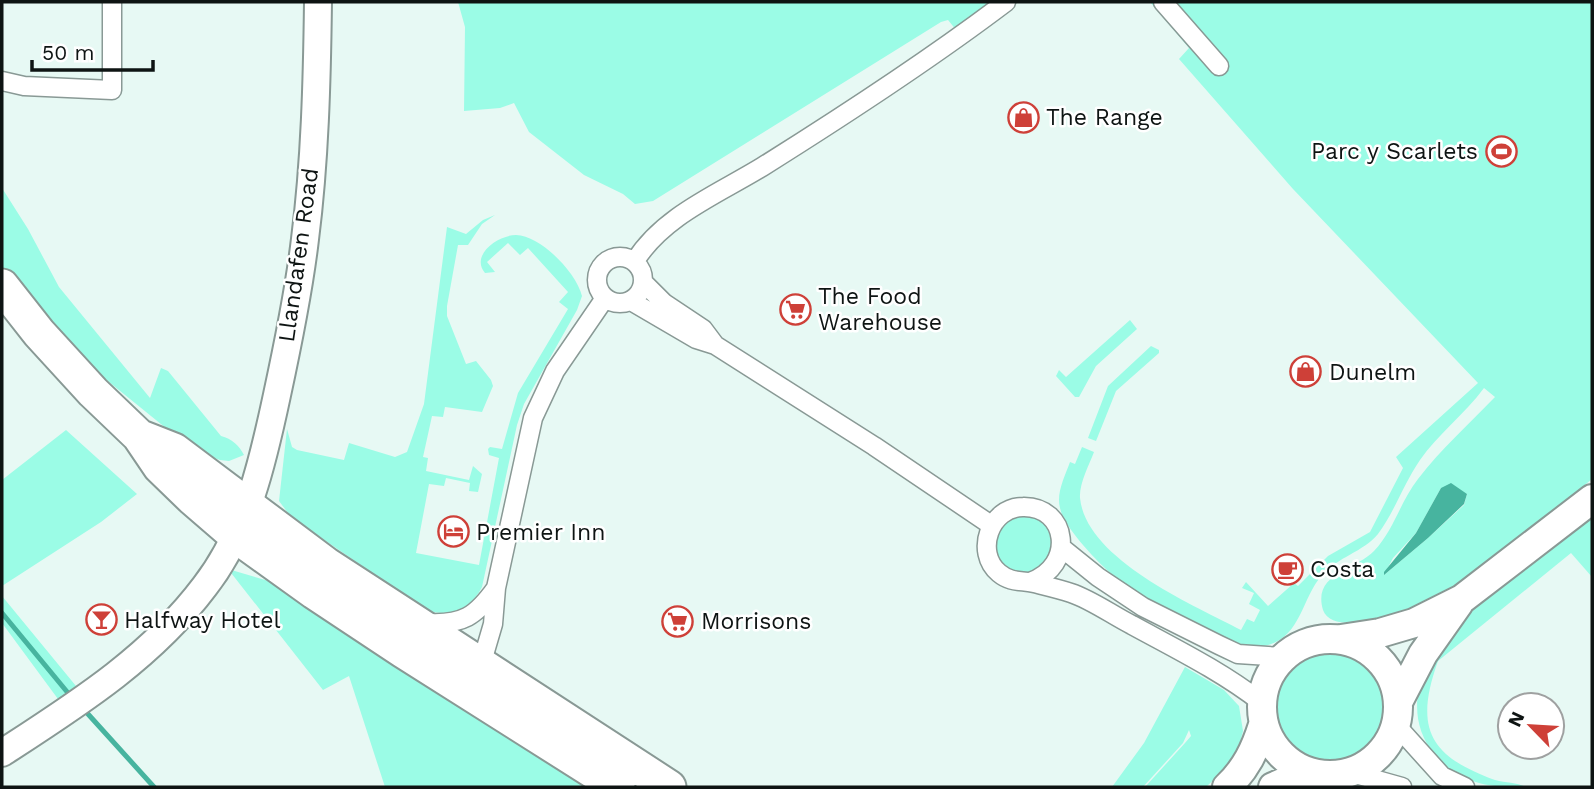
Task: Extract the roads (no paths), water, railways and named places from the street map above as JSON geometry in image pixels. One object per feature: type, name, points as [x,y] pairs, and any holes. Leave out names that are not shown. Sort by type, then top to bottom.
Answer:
[{"type":"highway","points":[[2,286],[66,363],[139,436],[160,467],[236,536],[314,592],[447,680],[618,787]]},
{"type":"highway","points":[[139,436],[174,450],[326,564],[669,787]]},
{"type":"main road","name":"Llandafen Road","points":[[2,753],[83,700],[146,652],[206,585],[236,536],[267,442],[305,240],[318,2]]},
{"type":"main road","points":[[1227,787],[1242,774],[1255,750],[1266,680],[1282,657],[1318,639],[1341,639],[1380,633],[1414,623],[1462,599],[1592,499]]},
{"type":"main road","points":[[1262,713],[1275,748],[1288,762],[1307,772],[1329,776],[1352,773],[1371,762],[1387,746],[1397,713],[1423,654],[1462,599]]},
{"type":"main road","points":[[1341,639],[1363,646],[1381,660],[1393,680],[1397,713]]},
{"type":"main road","points":[[1273,787],[1307,772]]},
{"type":"street","points":[[2,81],[24,86],[112,90],[113,2]]},
{"type":"street","points":[[635,261],[655,236],[680,216],[761,167],[948,45],[1006,2]]},
{"type":"street","points":[[1163,2],[1220,66]]},
{"type":"street","points":[[631,301],[641,290],[643,282],[643,275],[635,261],[620,256],[605,261],[600,267],[596,282],[606,298],[616,303],[631,301],[696,339],[715,345],[874,446],[991,525]]},
{"type":"street","points":[[643,282],[664,303],[703,329],[715,345]]},
{"type":"street","points":[[447,680],[481,664],[493,624],[496,587],[533,418],[555,371],[606,298]]},
{"type":"street","points":[[1031,582],[1052,570],[1062,548],[1060,536],[1056,524],[1047,515],[1036,509],[1011,509],[991,525],[986,549],[990,561],[1006,579],[1031,582],[1072,593],[1211,668],[1262,713]]},
{"type":"street","points":[[1062,548],[1098,577],[1143,607],[1219,645],[1238,654],[1282,657]]},
{"type":"street","points":[[416,622],[446,624],[466,619],[484,605],[496,587]]},
{"type":"street","points":[[1397,713],[1442,776],[1465,787]]},
{"type":"street","points":[[1352,773],[1402,787]]},
{"type":"waterway","points":[[2,613],[68,693]]},
{"type":"waterway","points":[[88,714],[154,787]]},
{"type":"place","name":"The Range","points":[[1023,117]]},
{"type":"place","name":"Parc y Scarlets","points":[[1501,151]]},
{"type":"place","name":"The Food Warehouse","points":[[795,309]]},
{"type":"place","name":"Dunelm","points":[[1306,372]]},
{"type":"place","name":"Premier Inn","points":[[453,532]]},
{"type":"place","name":"Costa","points":[[1287,569]]},
{"type":"place","name":"Halfway Hotel","points":[[101,620]]},
{"type":"place","name":"Morrisons","points":[[678,621]]}]
